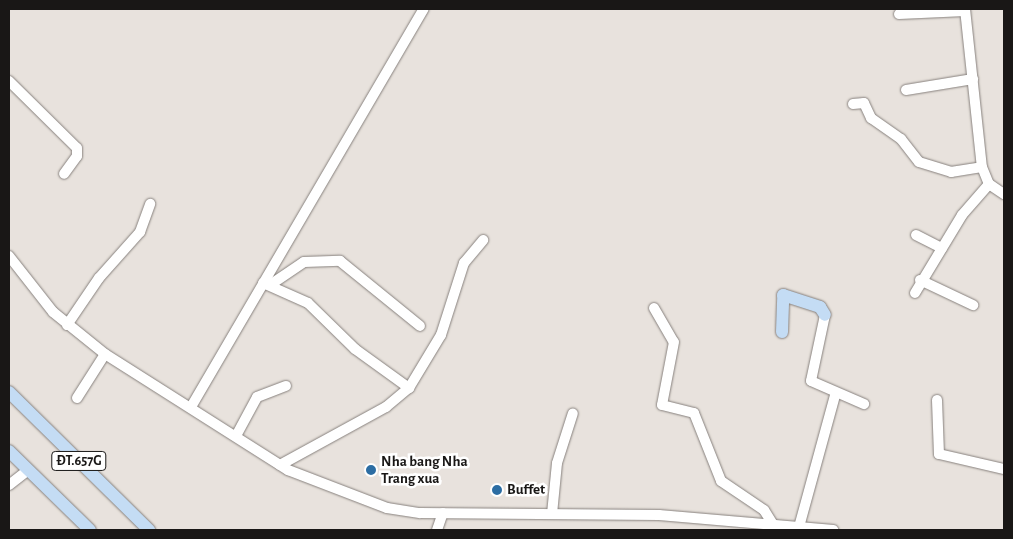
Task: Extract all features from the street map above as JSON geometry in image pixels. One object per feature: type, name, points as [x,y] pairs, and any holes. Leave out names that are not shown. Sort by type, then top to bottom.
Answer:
[{"type":"main road","points":[[782,332],[783,295],[820,307],[825,315]]},
{"type":"main road","name":"ĐT.657G","points":[[9,392],[150,530]]},
{"type":"main road","name":"ĐT.657G","points":[[9,451],[90,530]]},
{"type":"street","points":[[191,407],[267,284],[424,9]]},
{"type":"street","points":[[899,14],[965,10],[982,167],[990,184],[1004,194]]},
{"type":"street","points":[[906,90],[973,79]]},
{"type":"street","points":[[9,81],[77,148],[77,156],[64,174]]},
{"type":"street","points":[[853,104],[864,103],[871,118],[901,139],[919,162],[951,172],[982,167]]},
{"type":"street","points":[[915,293],[920,280],[942,248],[990,184]]},
{"type":"street","points":[[67,325],[98,278],[140,232],[150,204]]},
{"type":"street","points":[[916,235],[942,248]]},
{"type":"street","points":[[280,465],[386,407],[409,388],[441,335],[464,263],[483,240]]},
{"type":"street","points":[[9,256],[67,325],[105,354],[280,465],[388,508],[443,513],[659,515],[775,527],[833,530]]},
{"type":"street","points":[[267,284],[304,262],[340,261],[420,326]]},
{"type":"street","points":[[920,280],[973,305]]},
{"type":"street","points":[[267,284],[308,303],[355,349],[409,388]]},
{"type":"street","points":[[654,308],[674,342],[662,405],[694,414],[721,482],[764,510],[775,527]]},
{"type":"street","points":[[825,315],[811,382],[835,395],[864,404]]},
{"type":"street","points":[[77,398],[105,354]]},
{"type":"street","points":[[236,436],[257,396],[286,386]]},
{"type":"street","points":[[799,527],[835,395]]},
{"type":"street","points":[[937,400],[939,454],[1004,469]]},
{"type":"street","points":[[552,514],[557,463],[573,414]]},
{"type":"street","points":[[9,485],[28,470]]},
{"type":"street","points":[[437,530],[443,513]]},
{"type":"place","name":"Nha bang Nha Trang xua","points":[[371,470]]},
{"type":"place","name":"Buffet","points":[[497,490]]}]
